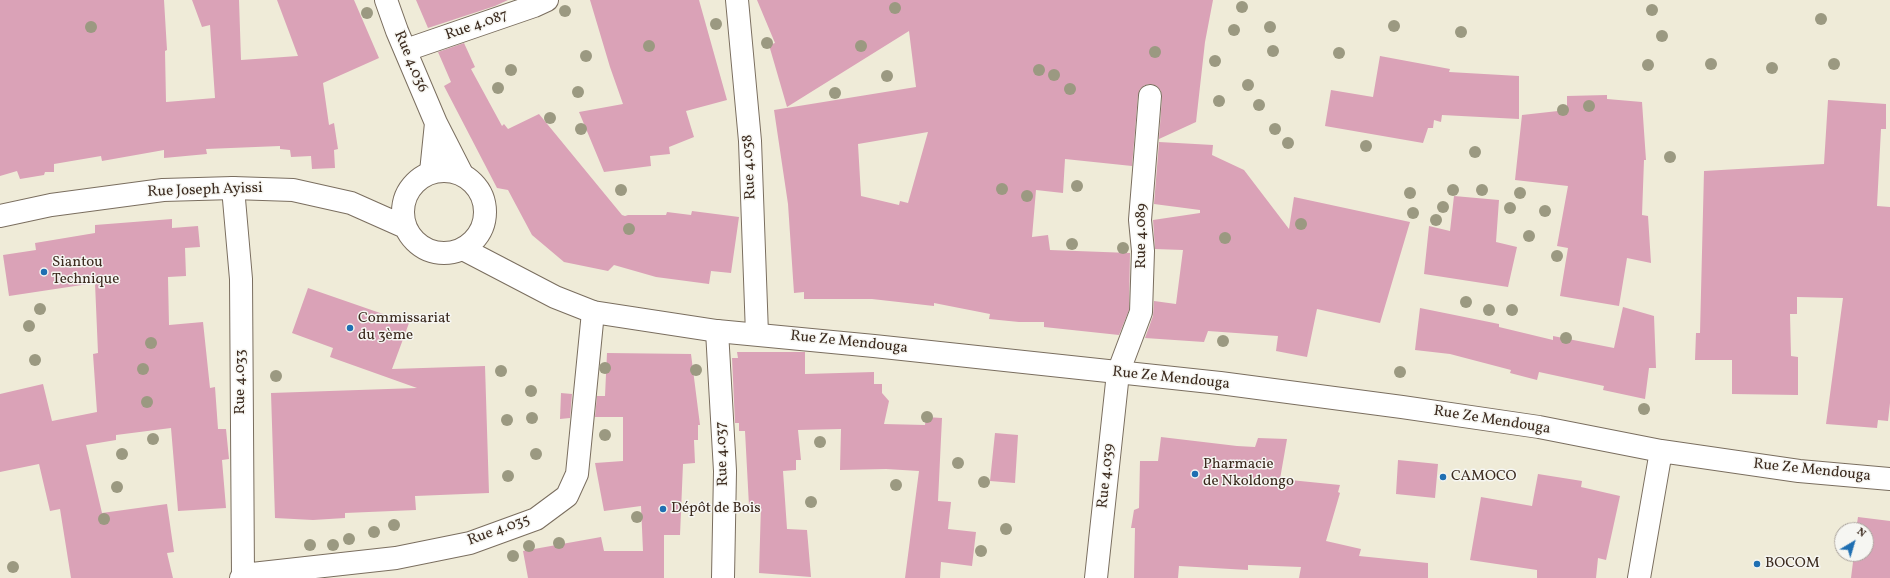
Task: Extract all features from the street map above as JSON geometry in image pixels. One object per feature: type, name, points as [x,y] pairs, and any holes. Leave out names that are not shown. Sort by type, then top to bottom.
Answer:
[{"type":"street","name":"Rue 4.036","points":[[386,0],[397,31],[436,123],[462,174]]},
{"type":"street","name":"Rue 4.087","points":[[406,50],[534,6],[547,0]]},
{"type":"street","name":"Rue 4.038","points":[[737,0],[750,141],[757,334]]},
{"type":"street","name":"Rue 4.089","points":[[1118,373],[1141,312],[1143,251],[1140,220],[1150,96]]},
{"type":"street","points":[[431,172],[436,123]]},
{"type":"street","points":[[447,170],[462,174],[474,183],[482,196],[486,211],[483,226],[475,239],[463,249],[441,253],[430,251],[411,237],[406,227],[402,216],[406,194],[412,184],[431,172],[447,170]]},
{"type":"street","name":"Rue Joseph Ayissi","points":[[0,216],[51,205],[164,190],[233,188],[294,190],[351,203],[406,227]]},
{"type":"street","name":"Rue 4.033","points":[[233,188],[241,279],[242,577]]},
{"type":"street","name":"Rue Ze Mendouga","points":[[463,249],[555,298],[592,312],[716,330],[1220,383],[1539,427],[1661,451],[1799,471],[1890,479]]},
{"type":"street","name":"Rue 4.035","points":[[242,577],[396,558],[470,543],[536,518],[566,496],[577,474],[592,312]]},
{"type":"street","name":"Rue 4.037","points":[[716,330],[725,471],[723,578]]},
{"type":"street","name":"Rue 4.039","points":[[1096,578],[1118,373]]},
{"type":"street","points":[[1639,578],[1661,451]]},
{"type":"building","points":[[0,0],[164,0],[167,50],[165,51],[166,102],[215,98],[210,25],[202,27],[192,0],[239,0],[241,60],[298,56],[277,0],[354,0],[379,58],[323,83],[329,125],[334,123],[338,149],[334,150],[335,168],[312,169],[311,156],[291,157],[290,150],[280,149],[280,146],[206,149],[207,154],[164,158],[164,150],[102,161],[101,156],[54,164],[54,172],[45,172],[44,175],[20,179],[17,171],[0,176]]},
{"type":"building","points":[[416,0],[508,0],[495,6],[428,28]]},
{"type":"building","points":[[590,0],[699,0],[727,100],[686,111],[694,137],[669,147],[670,154],[650,156],[651,166],[604,172],[579,112],[623,104],[610,67]]},
{"type":"building","points":[[757,0],[1213,0],[1205,42],[1196,122],[1159,139],[1162,97],[1161,91],[1157,86],[1151,84],[1145,85],[1140,89],[1138,95],[1132,166],[1065,159],[1063,193],[1036,190],[1032,237],[1048,235],[1050,250],[1130,253],[1129,310],[1119,335],[1044,327],[1044,322],[1019,322],[989,319],[990,314],[934,303],[934,306],[872,299],[804,299],[804,292],[794,293],[788,204],[774,110],[916,87],[909,31],[787,107],[769,45],[775,43]],"holes":[[[928,132],[908,203],[900,201],[899,205],[861,196],[858,144]]]},
{"type":"building","points":[[464,43],[475,67],[471,69],[502,126],[504,124],[508,129],[539,114],[622,215],[666,215],[667,212],[691,215],[692,211],[739,217],[731,273],[711,271],[709,284],[656,277],[614,265],[608,271],[564,262],[532,235],[508,190],[497,188],[444,86],[451,82],[438,52]]},
{"type":"building","points":[[1380,56],[1450,69],[1449,72],[1519,76],[1519,119],[1442,115],[1441,122],[1434,120],[1433,128],[1428,128],[1423,143],[1325,126],[1331,90],[1373,97]]},
{"type":"building","points":[[1607,95],[1607,99],[1642,102],[1646,160],[1644,160],[1642,215],[1648,216],[1651,263],[1627,258],[1619,306],[1560,296],[1568,248],[1557,246],[1568,186],[1515,180],[1522,115],[1567,110],[1567,96]]},
{"type":"building","points":[[1828,100],[1886,104],[1886,129],[1881,129],[1877,206],[1890,207],[1890,403],[1888,421],[1878,420],[1877,428],[1826,424],[1843,298],[1797,297],[1797,314],[1790,314],[1791,356],[1798,357],[1798,395],[1732,394],[1732,360],[1695,360],[1696,333],[1700,333],[1704,171],[1824,164]]},
{"type":"building","points":[[1159,142],[1213,145],[1212,155],[1244,170],[1289,229],[1294,197],[1410,222],[1380,323],[1317,309],[1307,357],[1276,351],[1278,336],[1208,331],[1204,342],[1145,338],[1153,316],[1154,301],[1176,304],[1183,250],[1155,249],[1153,220],[1200,213],[1200,210],[1154,204]]},
{"type":"building","points":[[1454,196],[1499,200],[1496,242],[1517,247],[1508,287],[1424,274],[1429,226],[1450,231]]},
{"type":"building","points":[[172,219],[172,228],[198,226],[200,247],[185,248],[186,276],[168,277],[169,325],[203,322],[210,388],[215,387],[218,429],[226,429],[229,459],[222,460],[226,508],[178,511],[171,428],[116,435],[116,440],[86,445],[102,513],[167,504],[174,552],[167,553],[173,578],[71,578],[60,509],[50,511],[39,464],[0,472],[0,394],[43,384],[52,421],[97,412],[93,354],[98,353],[95,283],[9,296],[3,255],[36,250],[35,243],[95,233],[95,225]]},
{"type":"building","points":[[308,288],[409,323],[392,369],[485,366],[489,493],[415,496],[416,510],[345,513],[345,518],[313,520],[275,518],[271,393],[417,388],[330,357],[333,348],[292,333]]},
{"type":"building","points":[[1623,307],[1654,316],[1656,368],[1649,368],[1645,399],[1603,390],[1604,386],[1539,372],[1537,380],[1510,373],[1511,370],[1450,354],[1415,350],[1420,308],[1499,324],[1499,327],[1553,340],[1553,336],[1614,348]]},
{"type":"building","points":[[737,352],[805,352],[805,374],[874,372],[874,384],[882,384],[882,393],[889,401],[884,424],[925,425],[926,417],[942,418],[938,501],[951,502],[948,529],[976,532],[972,566],[941,562],[940,578],[905,578],[919,471],[886,469],[840,470],[841,429],[798,430],[801,460],[796,460],[796,470],[783,471],[787,529],[807,530],[811,577],[759,573],[761,505],[749,506],[745,431],[739,431],[739,423],[735,423],[732,358],[738,358]]},
{"type":"building","points":[[607,353],[691,354],[700,425],[698,425],[698,440],[694,440],[695,463],[683,464],[680,535],[664,535],[664,578],[528,578],[523,551],[601,537],[604,551],[643,551],[641,506],[604,511],[595,463],[623,461],[623,417],[595,417],[597,396],[605,396]]},
{"type":"building","points":[[561,393],[572,394],[570,418],[560,419]]},
{"type":"building","points":[[995,433],[1018,435],[1015,483],[990,481]]},
{"type":"building","points":[[1161,437],[1255,447],[1258,438],[1287,439],[1280,479],[1340,485],[1338,492],[1340,493],[1326,541],[1361,549],[1359,556],[1428,563],[1428,578],[1299,578],[1301,567],[1248,565],[1248,570],[1179,566],[1178,578],[1134,578],[1135,528],[1131,528],[1134,510],[1139,508],[1140,461],[1158,461]]},
{"type":"building","points":[[1398,460],[1438,464],[1435,498],[1396,494]]},
{"type":"building","points":[[1538,474],[1582,481],[1581,487],[1620,496],[1606,560],[1598,558],[1596,578],[1537,578],[1537,570],[1470,560],[1481,497],[1532,506]]},
{"type":"building","points":[[1858,517],[1890,521],[1890,578],[1851,578],[1853,562],[1874,562],[1874,522],[1857,522]]},
{"type":"place","name":"Siantou Technique","points":[[44,272]]},
{"type":"place","name":"Commissariat du 3ème","points":[[350,328]]},
{"type":"place","name":"Pharmacie de Nkoldongo","points":[[1195,474]]},
{"type":"place","name":"CAMOCO","points":[[1443,477]]},
{"type":"place","name":"Dépôt de Bois","points":[[663,509]]},
{"type":"place","name":"BOCOM","points":[[1757,564]]}]
